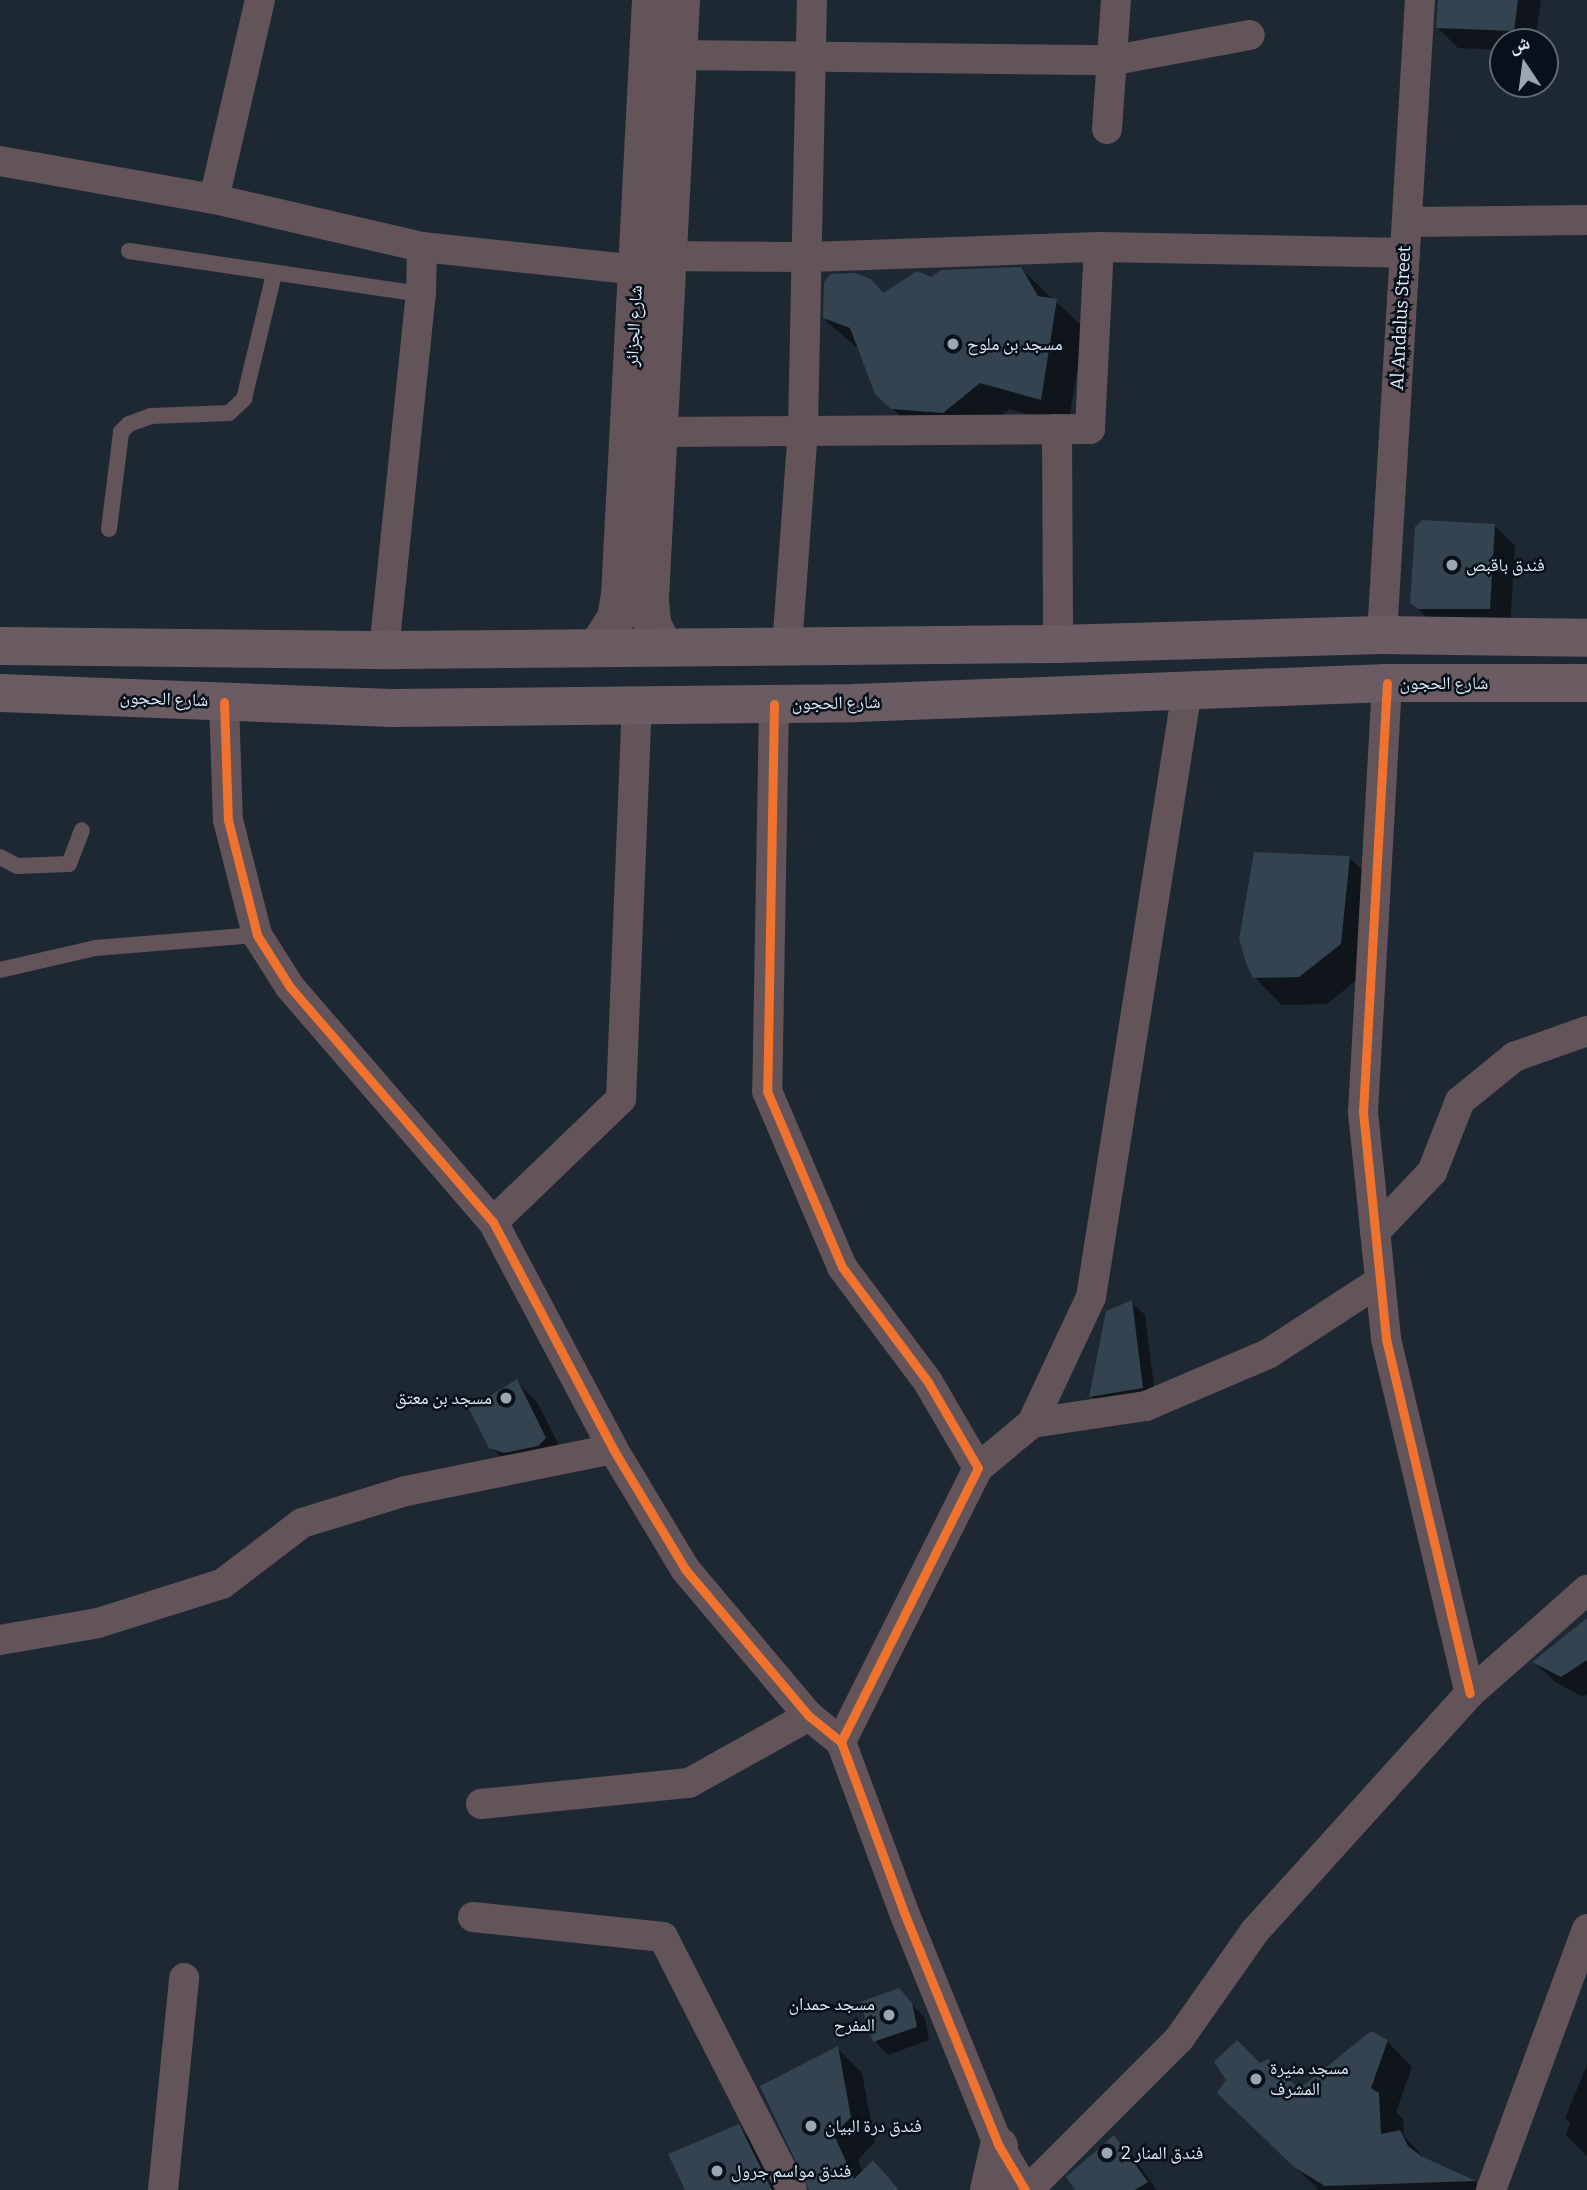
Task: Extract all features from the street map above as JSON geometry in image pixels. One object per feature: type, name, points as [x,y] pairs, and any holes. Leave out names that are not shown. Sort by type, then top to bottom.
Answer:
[{"type":"main road","points":[[0,646],[384,650],[1058,644],[1382,635],[1587,638]]},
{"type":"main road","name":"شارع الحجون","points":[[0,693],[391,708],[774,704],[1387,683],[1587,683]]},
{"type":"street","points":[[214,199],[260,0]]},
{"type":"street","name":"شارع الجزائر","points":[[651,0],[648,260],[659,432],[650,610],[663,646]]},
{"type":"street","name":"شارع الجزائر","points":[[598,646],[616,618],[620,596],[648,260],[678,55],[681,0]]},
{"type":"street","points":[[787,647],[803,428],[809,257],[812,0]]},
{"type":"street","points":[[1107,129],[1115,61],[1116,0]]},
{"type":"street","name":"Al Andalus Street","points":[[1382,635],[1420,0]]},
{"type":"street","points":[[678,55],[811,54],[1115,61],[1250,35]]},
{"type":"street","points":[[0,162],[214,199],[422,247],[648,260],[1099,247],[1405,253]]},
{"type":"street","points":[[1407,222],[1587,220]]},
{"type":"street","points":[[384,650],[422,294],[422,247]]},
{"type":"street","points":[[659,432],[803,428],[1090,429],[1099,247]]},
{"type":"street","points":[[1057,429],[1058,644]]},
{"type":"street","points":[[1387,683],[1363,1112],[1386,1339],[1471,1693]]},
{"type":"street","points":[[841,1742],[978,1468],[1032,1423],[1091,1297],[1187,690]]},
{"type":"street","points":[[224,702],[228,820],[257,935],[290,987],[494,1222],[613,1449],[685,1569],[809,1716],[841,1742],[905,1914],[999,2146],[1027,2190],[1179,2039],[1255,1931],[1471,1693],[1587,1590]]},
{"type":"street","points":[[774,704],[767,1091],[842,1267],[928,1381],[978,1468]]},
{"type":"street","points":[[494,1222],[621,1100],[637,705]]},
{"type":"street","points":[[1375,1232],[1432,1172],[1460,1101],[1514,1057],[1587,1031]]},
{"type":"street","points":[[1032,1423],[1146,1406],[1268,1354],[1380,1280]]},
{"type":"street","points":[[0,1640],[99,1623],[222,1584],[302,1523],[406,1491],[613,1449]]},
{"type":"street","points":[[481,1804],[689,1783],[809,1716]]},
{"type":"street","points":[[473,1917],[663,1937],[792,2190]]},
{"type":"street","points":[[1491,2190],[1587,1929]]},
{"type":"street","points":[[163,2190],[184,1978]]},
{"type":"street","points":[[989,2190],[999,2146]]},
{"type":"lane","points":[[129,251],[422,294]]},
{"type":"lane","points":[[108,529],[121,432],[129,424],[151,416],[229,413],[244,399],[274,274]]},
{"type":"lane","points":[[0,857],[17,866],[69,864],[82,830]]},
{"type":"lane","points":[[0,970],[95,948],[257,935]]},
{"type":"building","points":[[1438,0],[1518,0],[1514,28],[1436,28]]},
{"type":"building","name":"مسجد بن ملوح","points":[[1021,267],[1038,296],[1057,299],[1041,400],[980,383],[943,413],[891,409],[875,394],[850,328],[823,318],[824,282],[830,274],[855,273],[871,279],[883,293],[917,271],[931,277],[941,270]]},
{"type":"building","name":"فندق باقبص","points":[[1422,520],[1495,524],[1490,609],[1418,609],[1410,603],[1415,527]]},
{"type":"building","points":[[1254,852],[1350,856],[1341,944],[1299,977],[1253,978],[1246,963],[1239,939]]},
{"type":"building","points":[[1132,1300],[1143,1388],[1089,1397],[1106,1311]]},
{"type":"building","name":"مسجد بن معتق","points":[[517,1379],[546,1438],[538,1446],[504,1453],[489,1448],[469,1409]]},
{"type":"building","points":[[1587,1618],[1587,1660],[1561,1677],[1532,1662]]},
{"type":"building","name":"مسجد حمدان المفرح","points":[[899,1988],[912,2003],[917,2027],[873,2042],[860,2002]]},
{"type":"building","points":[[1371,2031],[1388,2040],[1371,2088],[1379,2093],[1381,2134],[1400,2130],[1408,2146],[1421,2156],[1476,2181],[1325,2186],[1294,2167],[1217,2093],[1226,2080],[1214,2062],[1237,2040],[1260,2063],[1268,2059],[1299,2089]]},
{"type":"building","name":"فندق درة البيان","points":[[838,2046],[851,2117],[834,2135],[854,2179],[873,2160],[899,2190],[809,2190],[760,2086]]},
{"type":"building","name":"فندق مواسم جرول","points":[[739,2124],[772,2190],[685,2190],[668,2154]]},
{"type":"building","name":"فندق المنار 2","points":[[1114,2135],[1148,2182],[1135,2190],[1075,2190],[1066,2177]]},
{"type":"cycle path","points":[[1387,683],[1363,1112],[1386,1339],[1470,1693]]},
{"type":"cycle path","points":[[224,702],[228,820],[257,935],[290,987],[493,1222],[613,1449],[685,1569],[809,1716],[841,1742],[905,1915],[999,2146],[1025,2190]]},
{"type":"cycle path","points":[[774,704],[767,1091],[842,1267],[928,1382],[978,1468],[841,1742]]},
{"type":"place","name":"مسجد بن ملوح","points":[[953,344]]},
{"type":"place","name":"فندق باقبص","points":[[1452,565]]},
{"type":"place","name":"مسجد بن معتق","points":[[506,1398]]},
{"type":"place","name":"مسجد حمدان المفرح","points":[[889,2015]]},
{"type":"place","name":"مسجد منيرة المشرف","points":[[1256,2079]]},
{"type":"place","name":"فندق درة البيان","points":[[811,2126]]},
{"type":"place","name":"فندق المنار 2","points":[[1107,2153]]},
{"type":"place","name":"فندق مواسم جرول","points":[[717,2171]]}]
